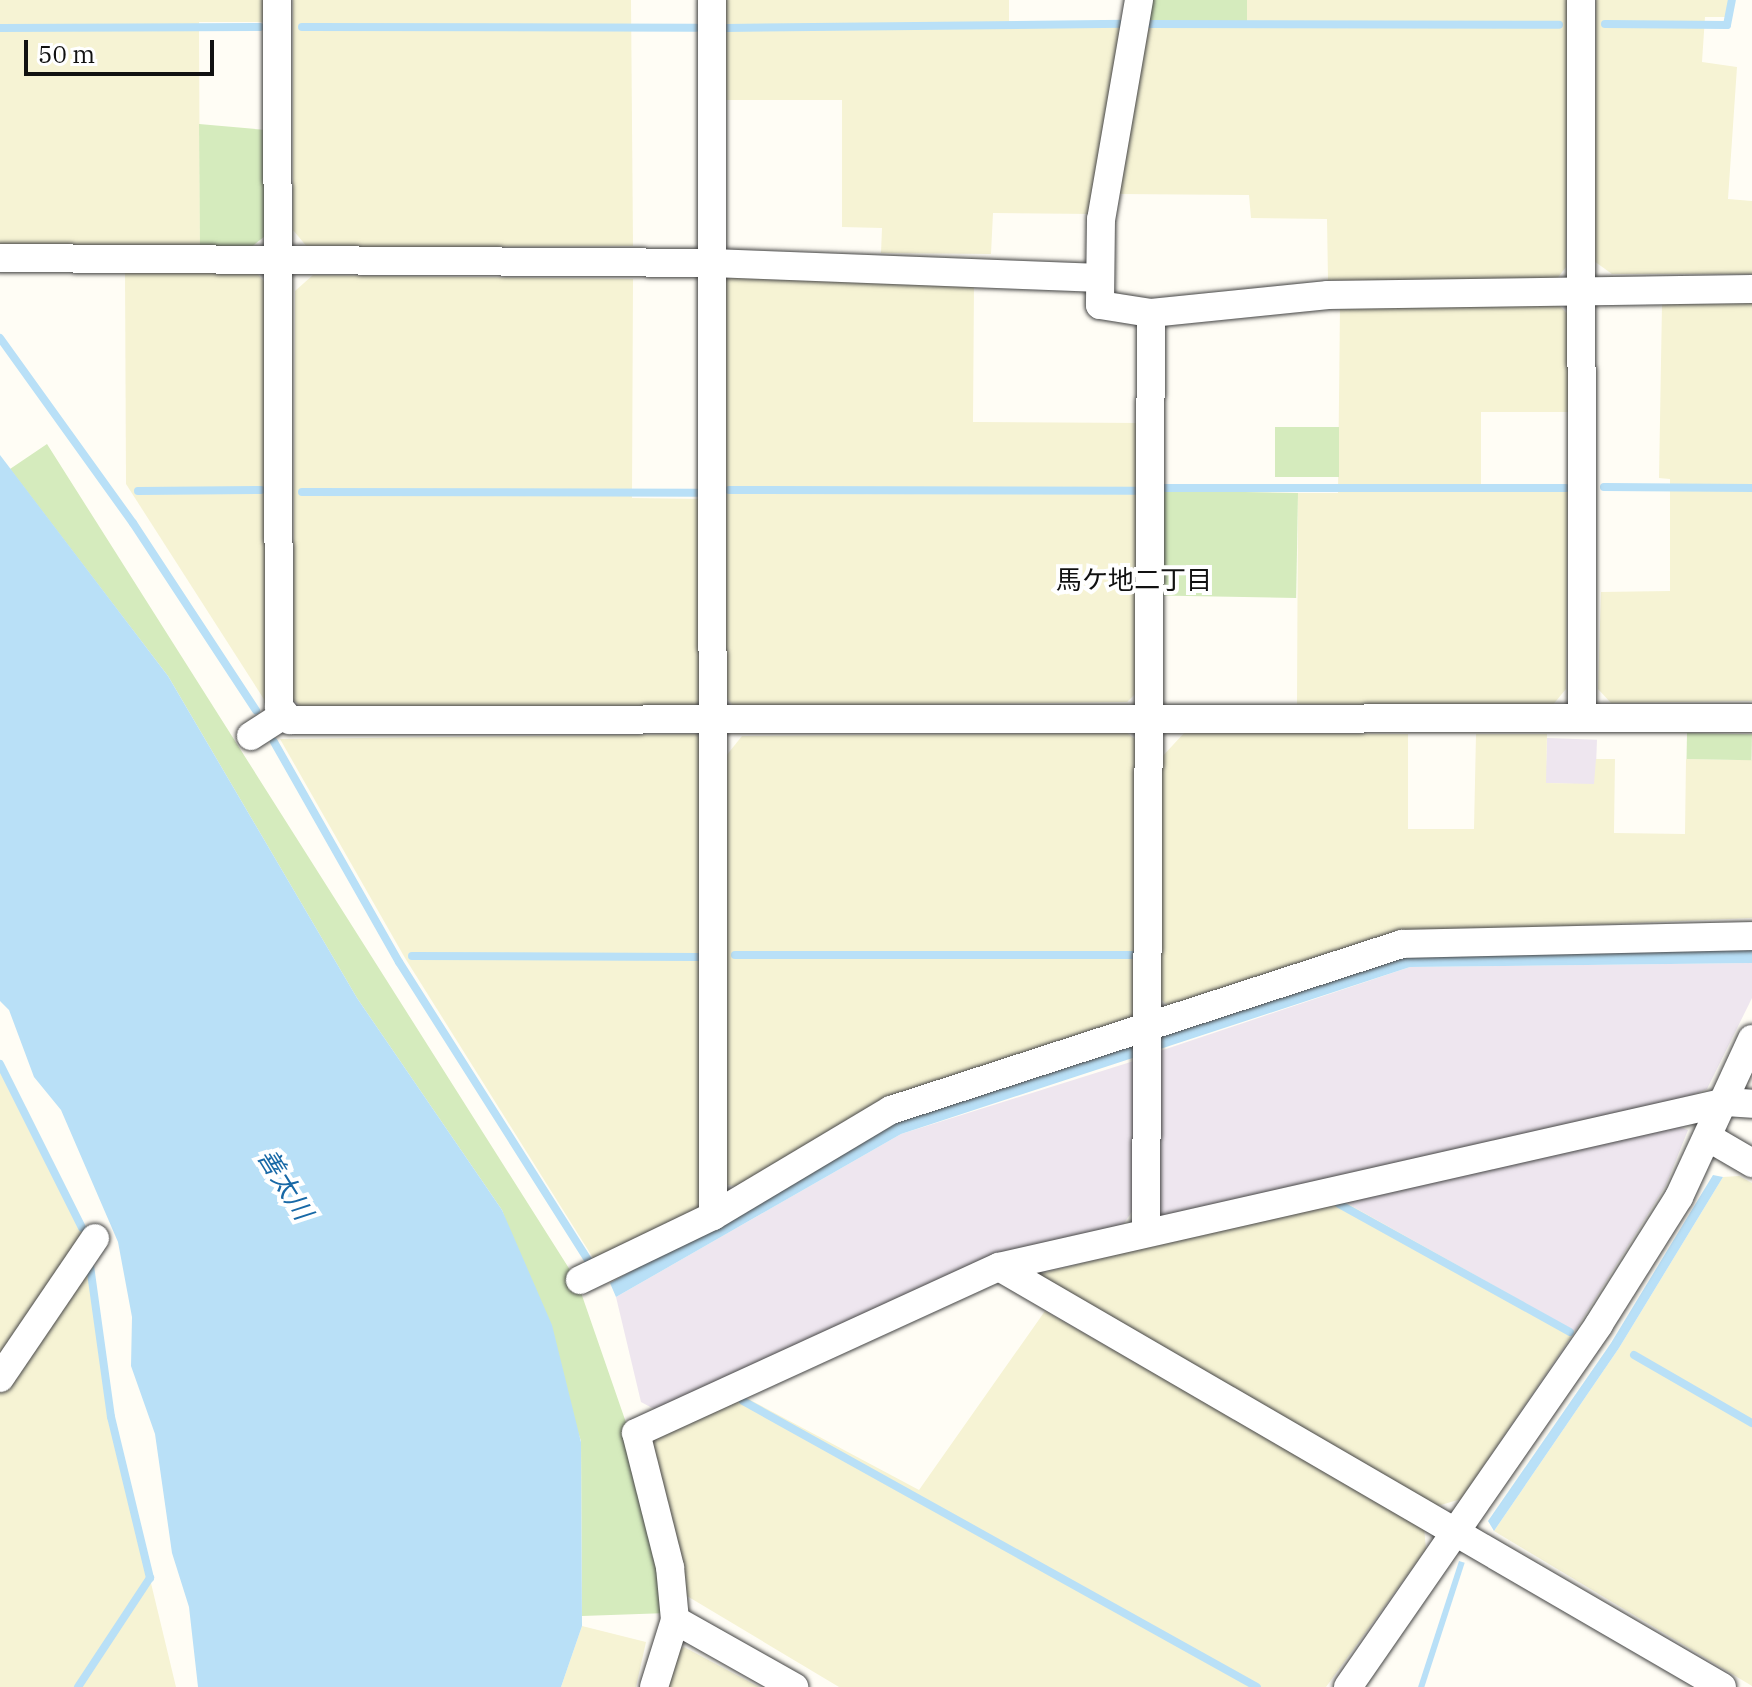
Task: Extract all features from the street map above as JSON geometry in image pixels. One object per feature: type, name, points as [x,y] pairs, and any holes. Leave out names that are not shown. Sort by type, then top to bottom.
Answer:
[{"type":"street","points":[[277,0],[279,707],[290,720],[714,723],[1752,718]]},
{"type":"street","points":[[712,0],[713,1216]]},
{"type":"street","points":[[1139,0],[1101,219],[1100,305],[1151,313],[1328,295],[1752,289]]},
{"type":"street","points":[[1581,0],[1582,718]]},
{"type":"street","points":[[0,258],[713,263],[1100,278]]},
{"type":"street","points":[[1146,1233],[1151,313]]},
{"type":"street","points":[[251,736],[285,714]]},
{"type":"street","points":[[580,1280],[713,1216],[891,1110],[1149,1030],[1402,944],[1752,936]]},
{"type":"street","points":[[1348,1687],[1599,1324],[1679,1197],[1709,1138],[1739,1103],[1752,1039]]},
{"type":"street","points":[[654,1687],[675,1620],[670,1567],[636,1433],[999,1267],[1739,1103]]},
{"type":"street","points":[[1709,1138],[1752,1163]]},
{"type":"street","points":[[0,1378],[95,1238]]},
{"type":"street","points":[[999,1267],[1458,1532],[1709,1684]]},
{"type":"street","points":[[675,1620],[794,1687]]},
{"type":"shaded area","points":[[0,0],[266,0],[266,22],[199,22],[200,248],[0,246]]},
{"type":"shaded area","points":[[293,0],[631,0],[633,246],[308,248],[293,230]]},
{"type":"shaded area","points":[[721,0],[1009,0],[1009,21],[1128,21],[1093,214],[993,213],[991,254],[881,253],[882,228],[842,227],[842,100],[722,100]]},
{"type":"shaded area","points":[[1247,0],[1568,0],[1566,267],[1552,285],[1328,280],[1327,219],[1251,218],[1249,195],[1118,194],[1143,27],[1246,26]]},
{"type":"shaded area","points":[[1596,0],[1729,0],[1726,17],[1705,17],[1702,62],[1737,67],[1728,199],[1752,201],[1752,274],[1612,274],[1594,261]]},
{"type":"shaded area","points":[[125,272],[256,272],[266,284],[267,704],[126,484]]},
{"type":"shaded area","points":[[313,275],[633,279],[632,498],[704,499],[707,696],[696,708],[302,708],[293,699],[295,291]]},
{"type":"shaded area","points":[[727,276],[974,284],[973,422],[1141,423],[1140,689],[1127,702],[734,707],[723,693],[722,282]]},
{"type":"shaded area","points":[[1752,303],[1752,701],[1611,703],[1598,689],[1601,592],[1670,591],[1670,479],[1659,478],[1662,304]]},
{"type":"shaded area","points":[[1340,304],[1559,305],[1571,318],[1568,412],[1481,412],[1481,485],[1568,486],[1566,689],[1551,707],[1297,704],[1298,493],[1338,493]]},
{"type":"shaded area","points":[[1185,732],[1408,734],[1408,829],[1474,829],[1476,734],[1547,734],[1546,783],[1594,784],[1596,759],[1615,759],[1614,833],[1685,834],[1686,759],[1752,760],[1752,918],[1402,933],[1170,1007],[1157,996],[1160,759]]},
{"type":"shaded area","points":[[1127,733],[1143,745],[1139,1010],[1132,1021],[738,1187],[724,1184],[726,756],[742,736]]},
{"type":"shaded area","points":[[696,734],[710,748],[699,1210],[595,1261],[405,958],[280,739]]},
{"type":"shaded area","points":[[1547,738],[1597,740],[1595,785],[1545,783]]},
{"type":"shaded area","points":[[1752,963],[1752,998],[1707,1089],[1679,1101],[1164,1222],[1157,1213],[1160,1051],[1410,967]]},
{"type":"shaded area","points":[[1137,1060],[1133,1210],[1120,1229],[656,1410],[641,1402],[616,1297],[901,1134]]},
{"type":"shaded area","points":[[0,1064],[82,1228],[77,1251],[0,1364]]},
{"type":"shaded area","points":[[1669,1123],[1688,1130],[1666,1185],[1575,1331],[1339,1199]]},
{"type":"shaded area","points":[[1739,1176],[1752,1183],[1752,1686],[1494,1531],[1619,1348],[1723,1177]]},
{"type":"shaded area","points":[[1339,1199],[1575,1331],[1461,1499],[1434,1507],[1035,1275]]},
{"type":"shaded area","points":[[89,1258],[111,1417],[176,1687],[0,1687],[0,1391]]},
{"type":"shaded area","points":[[1045,1311],[1424,1527],[1426,1549],[1326,1687],[839,1687],[687,1596],[651,1435],[739,1394],[919,1490]]},
{"type":"shaded area","points":[[582,1626],[646,1642],[636,1687],[561,1687]]},
{"type":"shaded area","points":[[684,1647],[759,1687],[664,1687],[668,1659]]},
{"type":"green space","points":[[1146,0],[1247,0],[1247,27],[1146,27]]},
{"type":"green space","points":[[199,124],[266,130],[265,236],[250,248],[200,248]]},
{"type":"green space","points":[[1275,427],[1339,427],[1339,477],[1275,477]]},
{"type":"green space","points":[[47,444],[577,1281],[631,1437],[668,1613],[582,1616],[581,1441],[502,1210],[357,998],[168,676],[10,469]]},
{"type":"green space","points":[[1160,491],[1298,493],[1296,598],[1158,596]]},
{"type":"green space","points":[[1687,733],[1752,734],[1752,760],[1687,759]]},
{"type":"water","name":"善太川","points":[[0,455],[168,676],[357,998],[502,1210],[552,1325],[581,1442],[582,1626],[561,1687],[198,1687],[189,1607],[172,1553],[155,1434],[131,1366],[132,1317],[118,1242],[61,1110],[34,1077],[9,1010],[0,1001]]},
{"type":"water","points":[[1752,947],[1752,963],[1410,967],[901,1134],[616,1297],[610,1283],[898,1121],[1407,954]]},
{"type":"water","points":[[1713,1175],[1723,1177],[1619,1348],[1494,1531],[1488,1521],[1611,1343]]},
{"type":"water","points":[[1459,1561],[1465,1563],[1424,1687],[1418,1687]]},
{"type":"waterway","points":[[1605,24],[1727,25],[1732,0]]},
{"type":"waterway","points":[[726,28],[1125,24]]},
{"type":"waterway","points":[[1148,24],[1559,25]]},
{"type":"waterway","points":[[0,28],[260,27]]},
{"type":"waterway","points":[[302,27],[696,28]]},
{"type":"waterway","points":[[0,338],[133,523],[256,710]]},
{"type":"waterway","points":[[1604,487],[1752,488]]},
{"type":"waterway","points":[[1164,488],[1566,488]]},
{"type":"waterway","points":[[138,491],[261,490]]},
{"type":"waterway","points":[[729,490],[1135,491]]},
{"type":"waterway","points":[[302,492],[704,493]]},
{"type":"waterway","points":[[274,742],[399,962],[588,1260]]},
{"type":"waterway","points":[[735,955],[1134,955]]},
{"type":"waterway","points":[[412,956],[699,957]]},
{"type":"waterway","points":[[0,1064],[82,1228]]},
{"type":"waterway","points":[[1339,1204],[1570,1332]]},
{"type":"waterway","points":[[78,1687],[150,1578],[111,1417],[89,1258]]},
{"type":"waterway","points":[[1634,1355],[1752,1423]]},
{"type":"waterway","points":[[743,1401],[1257,1687]]},
{"type":"district","name":"馬ケ地二丁目","points":[[1134,580]]}]
